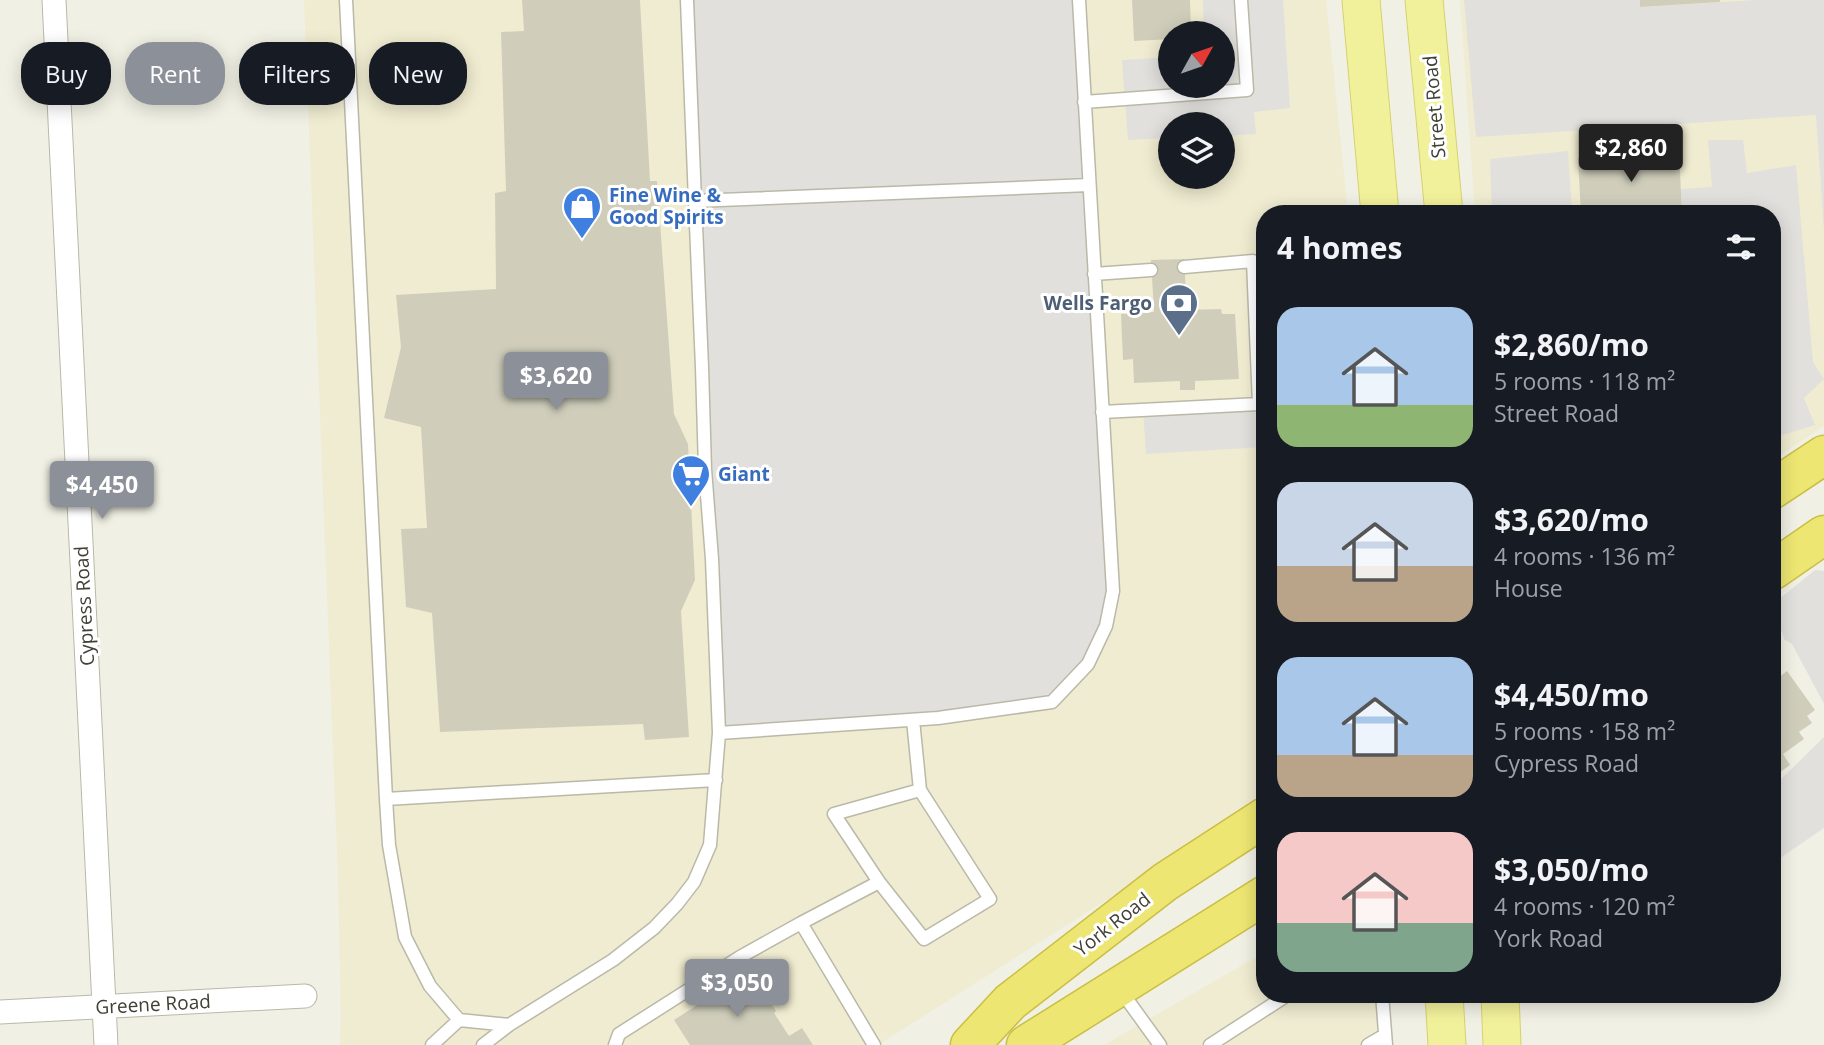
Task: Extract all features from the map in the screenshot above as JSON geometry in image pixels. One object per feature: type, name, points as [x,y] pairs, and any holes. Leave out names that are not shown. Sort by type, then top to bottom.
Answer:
[{"type":"highway","points":[[1781,484],[1824,455]]},
{"type":"highway","points":[[1781,565],[1824,535]]},
{"type":"highway","name":"York Road","points":[[970,1045],[1010,1002],[1082,946],[1165,883],[1256,823]]},
{"type":"highway","points":[[1026,1045],[1256,901]]},
{"type":"main road","points":[[1361,0],[1379,205]]},
{"type":"main road","name":"Street Road","points":[[1424,0],[1443,205]]},
{"type":"main road","points":[[1445,1003],[1447,1045]]},
{"type":"main road","points":[[1500,1003],[1502,1045]]},
{"type":"street","name":"Cypress Road","points":[[54,0],[106,1045]]},
{"type":"street","name":"Greene Road","points":[[0,1012],[305,996]]},
{"type":"lane","points":[[346,0],[389,845],[405,937],[430,986],[459,1020],[509,1025]]},
{"type":"lane","points":[[484,1045],[509,1025],[613,960],[654,928],[694,882],[710,845],[719,733],[712,559],[705,469],[687,0]]},
{"type":"lane","points":[[719,733],[938,718],[1052,702],[1088,664],[1106,626],[1113,592],[1079,0]]},
{"type":"lane","points":[[1084,102],[1247,90],[1241,0]]},
{"type":"lane","points":[[695,201],[1089,185]]},
{"type":"lane","points":[[1184,267],[1253,261],[1256,332]]},
{"type":"lane","points":[[1094,274],[1151,270]]},
{"type":"lane","points":[[1102,412],[1256,404]]},
{"type":"lane","points":[[913,720],[920,790],[990,899],[924,939],[879,882],[834,814],[920,790]]},
{"type":"lane","points":[[386,799],[716,780]]},
{"type":"lane","points":[[615,1045],[619,1034],[740,957],[879,882]]},
{"type":"lane","points":[[801,923],[874,1045]]},
{"type":"lane","points":[[1119,988],[1160,1045]]},
{"type":"lane","points":[[1210,1045],[1275,1003]]},
{"type":"lane","points":[[1368,1045],[1385,1040],[1383,1003]]},
{"type":"lane","points":[[432,1045],[459,1020]]},
{"type":"shaded area","points":[[304,0],[1326,0],[1347,205],[1256,205],[1256,805],[878,1045],[340,1045],[338,878],[308,105],[355,105],[355,42],[306,42]]},
{"type":"shaded area","points":[[688,0],[1077,0],[1115,595],[1090,650],[1063,688],[1017,707],[721,732]]},
{"type":"shaded area","points":[[1203,0],[1283,0],[1290,108],[1254,112],[1256,134],[1235,135],[1235,112],[1158,112],[1158,139],[1128,140],[1122,60],[1158,58],[1158,98],[1236,98],[1236,21],[1204,21]]},
{"type":"shaded area","points":[[1460,0],[1824,0],[1824,426],[1781,455],[1781,205],[1474,205]]},
{"type":"shaded area","points":[[1464,0],[1640,0],[1641,7],[1756,0],[1824,0],[1824,231],[1816,115],[1476,137]]},
{"type":"shaded area","points":[[1708,140],[1743,140],[1747,173],[1796,165],[1813,362],[1824,379],[1804,398],[1815,425],[1781,436],[1781,205],[1682,205],[1681,189],[1712,187]]},
{"type":"shaded area","points":[[1568,151],[1571,205],[1492,205],[1490,159]]},
{"type":"shaded area","points":[[1256,260],[1256,332],[1253,261]]},
{"type":"shaded area","points":[[1256,404],[1256,448],[1146,454],[1143,410]]},
{"type":"shaded area","points":[[1815,570],[1824,571],[1824,704],[1792,644],[1784,639],[1781,629],[1781,598]]},
{"type":"shaded area","points":[[1824,737],[1824,828],[1781,858],[1781,779]]},
{"type":"shaded area","points":[[1256,957],[1256,1003],[1388,1003],[1393,1045],[1104,1045]]},
{"type":"building","points":[[522,0],[640,0],[650,181],[657,181],[674,414],[688,444],[695,580],[681,611],[689,737],[645,740],[643,724],[440,732],[432,613],[406,607],[401,529],[427,528],[421,427],[384,418],[401,347],[396,295],[496,289],[495,193],[506,191],[501,32],[524,31]]},
{"type":"building","points":[[1132,0],[1190,0],[1191,21],[1158,21],[1158,40],[1134,41]]},
{"type":"building","points":[[1640,0],[1720,0],[1720,2],[1640,7]]},
{"type":"building","points":[[1679,150],[1682,205],[1581,205],[1578,158]]},
{"type":"building","name":"Wells Fargo","points":[[1184,259],[1187,310],[1221,309],[1222,314],[1235,314],[1239,379],[1195,381],[1195,390],[1180,390],[1180,381],[1134,383],[1133,359],[1123,360],[1121,314],[1154,312],[1151,260]]},
{"type":"building","points":[[1787,671],[1815,710],[1807,716],[1812,723],[1799,732],[1804,739],[1783,754],[1790,765],[1781,771],[1781,676]]},
{"type":"building","points":[[750,971],[789,1036],[802,1028],[813,1045],[690,1045],[674,1020]]},
{"type":"place","name":"Fine Wine & Good Spirits","points":[[582,240]]},
{"type":"place","name":"Wells Fargo","points":[[1179,337]]},
{"type":"place","name":"Giant","points":[[691,508]]}]
